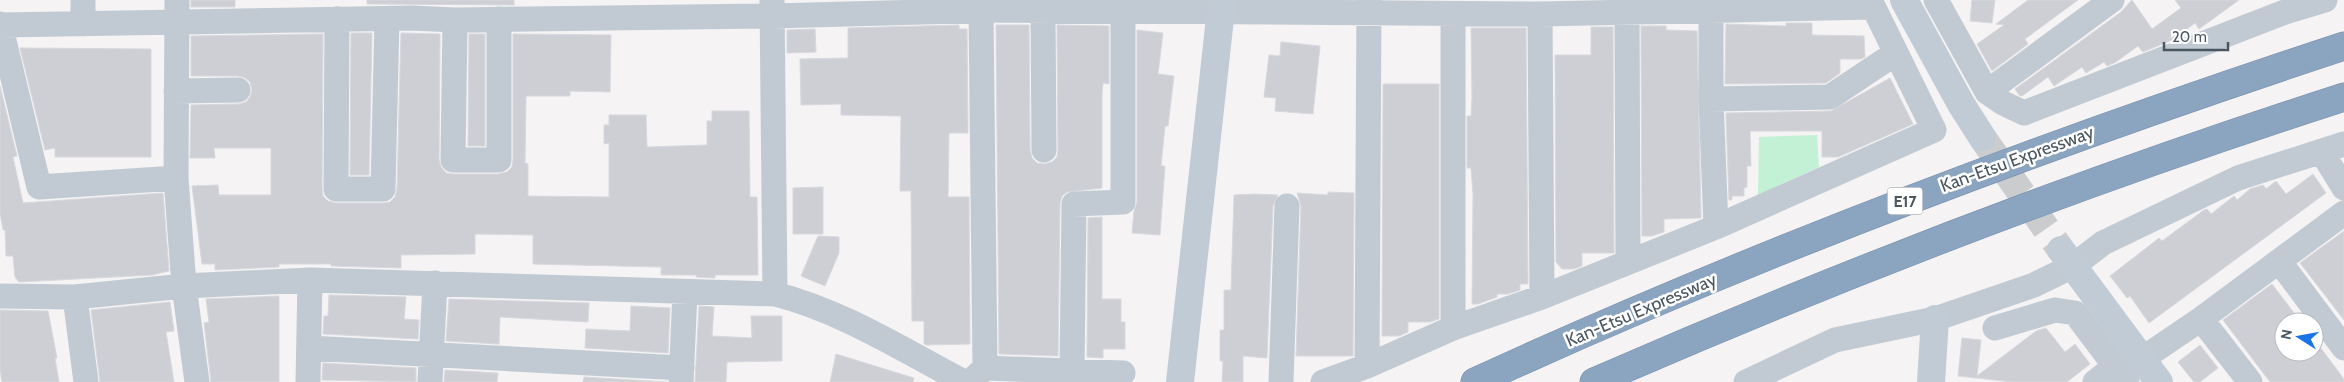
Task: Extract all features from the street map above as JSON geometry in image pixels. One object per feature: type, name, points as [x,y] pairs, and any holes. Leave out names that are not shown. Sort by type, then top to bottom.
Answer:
[{"type":"highway","name":"Kan-Etsu Expressway","points":[[1475,382],[1666,298],[1946,185],[2081,136],[2344,46]]},
{"type":"highway","points":[[1594,382],[1825,284],[1960,230],[2082,186],[2344,97]]},
{"type":"highway","points":[[1642,382],[1825,284]]},
{"type":"highway","points":[[1470,382],[1511,366]]},
{"type":"street","points":[[1904,0],[1961,104],[1982,137]]},
{"type":"street","points":[[1987,92],[2112,0]]},
{"type":"street","points":[[1947,7],[1987,92],[2003,103],[2024,113],[2285,12],[2322,0]]},
{"type":"street","points":[[1711,4],[1711,99],[1716,227]]},
{"type":"street","points":[[176,178],[39,187],[0,24],[83,12],[177,11],[337,19],[387,19],[412,9],[455,20],[772,8],[930,6],[993,7],[1044,11],[1089,5],[1123,11],[1222,5],[1369,6],[1452,14],[1711,4],[1872,4],[1934,130],[1716,227],[1628,260],[1542,297],[1454,328],[1367,366],[1323,382]]},
{"type":"street","points":[[1180,382],[1222,5]]},
{"type":"street","points":[[1367,366],[1369,6]]},
{"type":"street","points":[[993,7],[977,375],[1072,371],[1123,373]]},
{"type":"street","points":[[1628,260],[1640,7]]},
{"type":"street","points":[[772,8],[775,294]]},
{"type":"street","points":[[1542,297],[1554,9]]},
{"type":"street","points":[[177,11],[176,178],[184,286],[197,382]]},
{"type":"street","points":[[1044,11],[1044,150]]},
{"type":"street","points":[[1072,371],[1074,204],[1123,202],[1123,11]]},
{"type":"street","points":[[1452,14],[1454,328]]},
{"type":"street","points":[[337,19],[336,189],[383,189],[387,19]]},
{"type":"street","points":[[455,20],[453,160],[499,160],[500,19]]},
{"type":"street","points":[[1711,99],[1830,97],[1896,53]]},
{"type":"street","points":[[176,91],[238,90]]},
{"type":"street","points":[[1746,382],[1835,340],[1935,319],[2034,285],[2067,258],[2103,243],[2238,178],[2332,148],[2344,188]]},
{"type":"street","points":[[1281,382],[1287,206]]},
{"type":"street","points":[[2142,359],[2201,319],[2344,213]]},
{"type":"street","points":[[2067,258],[2159,382]]},
{"type":"street","points":[[2279,261],[2344,348]]},
{"type":"street","points":[[0,296],[75,297],[184,286],[310,280],[775,294],[805,302],[842,318],[964,382]]},
{"type":"street","points":[[308,382],[310,280]]},
{"type":"street","points":[[430,382],[435,283]]},
{"type":"street","points":[[309,348],[431,355],[681,375],[685,292]]},
{"type":"street","points":[[75,297],[86,382]]},
{"type":"street","points":[[1995,328],[2055,310],[2075,313],[2121,374],[2095,382]]},
{"type":"street","points":[[1931,382],[1935,319]]},
{"type":"street","points":[[2201,319],[2250,382]]},
{"type":"green space","points":[[1817,135],[1819,167],[1758,195],[1759,137]]},
{"type":"building","points":[[191,0],[235,0],[235,7],[191,7]]},
{"type":"building","points":[[367,0],[514,0],[514,5],[367,4]]},
{"type":"building","points":[[1972,0],[1995,0],[1992,23],[1970,21]]},
{"type":"building","points":[[2028,0],[2078,0],[2025,39],[2028,44],[1992,71],[1977,44],[2004,25],[1996,24]]},
{"type":"building","points":[[2132,0],[2152,29],[2181,8],[2175,0],[2239,0],[2199,29],[2195,23],[2172,40],[2143,52],[2138,46],[2116,62],[2107,66],[2104,62],[2086,73],[2082,67],[2054,86],[2048,77],[2022,96],[2019,95],[2015,89],[2121,12]]},
{"type":"building","points":[[1786,23],[1812,23],[1812,35],[1864,36],[1865,57],[1861,59],[1840,59],[1840,73],[1826,83],[1725,84],[1726,24],[1786,26]]},
{"type":"building","points":[[959,25],[959,29],[967,29],[968,133],[949,133],[948,197],[969,197],[970,344],[926,345],[924,344],[924,321],[912,321],[911,191],[900,191],[901,116],[841,115],[841,104],[801,105],[800,59],[848,58],[848,28]]},
{"type":"building","points":[[996,25],[1029,25],[1030,150],[1032,158],[1037,163],[1044,164],[1052,162],[1057,157],[1058,150],[1057,25],[1109,26],[1109,84],[1103,83],[1102,95],[1102,188],[1067,192],[1062,196],[1060,203],[1058,356],[999,354]]},
{"type":"building","points":[[1641,26],[1666,26],[1666,30],[1697,31],[1701,218],[1664,219],[1664,232],[1652,236],[1642,236]]},
{"type":"building","points":[[1591,27],[1613,27],[1614,253],[1582,253],[1582,266],[1574,269],[1562,269],[1556,262],[1555,55],[1591,55]]},
{"type":"building","points":[[1471,28],[1526,28],[1528,284],[1520,284],[1520,290],[1508,294],[1497,294],[1497,297],[1478,304],[1472,304],[1473,194],[1471,168],[1467,168],[1467,116],[1471,116],[1472,98]]},
{"type":"building","points":[[815,29],[816,52],[787,53],[787,30]]},
{"type":"building","points":[[1137,30],[1163,33],[1158,74],[1174,76],[1168,126],[1165,126],[1161,166],[1165,166],[1160,235],[1132,233],[1134,211],[1137,202]]},
{"type":"building","points":[[351,33],[372,33],[369,175],[350,175]]},
{"type":"building","points":[[401,33],[440,34],[439,160],[441,167],[446,173],[453,174],[499,174],[507,172],[512,167],[513,34],[611,35],[610,92],[570,91],[570,96],[526,96],[525,163],[528,164],[528,196],[609,197],[609,143],[604,144],[604,125],[609,125],[609,115],[646,115],[647,147],[707,145],[707,121],[712,121],[712,111],[749,111],[750,197],[757,197],[758,275],[715,275],[715,278],[696,277],[697,275],[661,275],[661,267],[533,264],[533,235],[475,234],[475,254],[401,255],[401,268],[331,266],[331,264],[279,264],[279,267],[215,270],[215,264],[202,264],[192,186],[218,185],[219,195],[271,195],[271,148],[214,148],[215,158],[190,158],[191,105],[239,104],[246,102],[252,90],[250,82],[238,76],[191,76],[191,36],[323,34],[323,196],[328,201],[336,203],[383,203],[390,202],[395,197],[397,189]]},
{"type":"building","points":[[469,34],[485,34],[485,146],[468,146]]},
{"type":"building","points":[[1281,42],[1320,46],[1313,114],[1275,111],[1276,98],[1264,97],[1269,55],[1280,56]]},
{"type":"building","points":[[20,48],[151,49],[151,157],[55,157],[55,148],[45,150]]},
{"type":"building","points":[[1890,78],[1913,124],[1838,157],[1822,157],[1822,131],[1750,131],[1751,166],[1747,166],[1747,187],[1744,188],[1744,196],[1732,196],[1732,200],[1729,200],[1726,113],[1831,111]]},
{"type":"building","points":[[1383,84],[1439,84],[1439,319],[1430,322],[1408,322],[1408,332],[1399,336],[1382,336]]},
{"type":"building","points":[[0,86],[17,156],[13,157],[23,203],[163,193],[169,271],[152,275],[19,282],[15,277],[13,256],[6,256],[5,230],[3,230],[0,213]]},
{"type":"building","points":[[2313,174],[2326,193],[2149,323],[2130,296],[2127,298],[2110,276],[2159,238],[2162,241],[2204,210],[2207,209],[2211,214],[2234,196],[2237,200],[2250,189],[2263,185],[2266,189],[2276,181],[2286,194]]},
{"type":"building","points":[[823,187],[823,234],[793,234],[793,188]]},
{"type":"building","points":[[1328,192],[1354,193],[1353,356],[1296,356],[1301,206],[1297,193],[1328,195]]},
{"type":"building","points":[[1234,195],[1278,195],[1273,206],[1267,358],[1243,356],[1243,382],[1222,382],[1223,361],[1220,361],[1220,330],[1224,330],[1224,290],[1231,290]]},
{"type":"building","points":[[1102,217],[1102,299],[1121,299],[1121,322],[1125,322],[1125,349],[1103,349],[1103,358],[1087,357],[1088,218]]},
{"type":"building","points":[[2344,231],[2344,320],[2300,263]]},
{"type":"building","points":[[818,236],[839,237],[839,253],[825,286],[801,276]]},
{"type":"building","points":[[2272,284],[2293,312],[2274,312],[2274,362],[2324,362],[2324,352],[2344,379],[2344,382],[2270,382],[2223,320]]},
{"type":"building","points":[[329,295],[406,297],[404,319],[419,320],[418,339],[323,334],[324,316],[328,316]]},
{"type":"building","points":[[279,296],[279,382],[211,382],[204,323],[209,322],[206,299]]},
{"type":"building","points":[[449,299],[589,303],[588,322],[500,317],[499,344],[446,341]]},
{"type":"building","points":[[170,302],[174,331],[166,332],[174,382],[100,382],[91,310]]},
{"type":"building","points":[[631,306],[670,308],[668,353],[585,348],[586,329],[630,331]]},
{"type":"building","points":[[699,306],[714,307],[712,336],[752,338],[751,316],[782,316],[782,361],[727,362],[726,382],[695,382]]},
{"type":"building","points":[[0,310],[48,311],[57,358],[55,358],[59,382],[2,382],[0,369]]},
{"type":"building","points":[[2046,328],[2065,352],[2075,344],[2090,364],[2067,382],[2013,382],[1958,376],[1962,338],[1981,340],[1977,376],[2036,331]]},
{"type":"building","points":[[2200,345],[2218,368],[2200,382],[2194,382],[2178,362]]},
{"type":"building","points":[[836,354],[914,378],[913,382],[830,382]]},
{"type":"building","points":[[323,363],[416,368],[416,382],[322,380]]},
{"type":"building","points":[[445,370],[498,373],[497,382],[444,382]]},
{"type":"building","points":[[584,377],[667,382],[583,382]]},
{"type":"tunnel","points":[[1982,137],[2061,250]]}]
